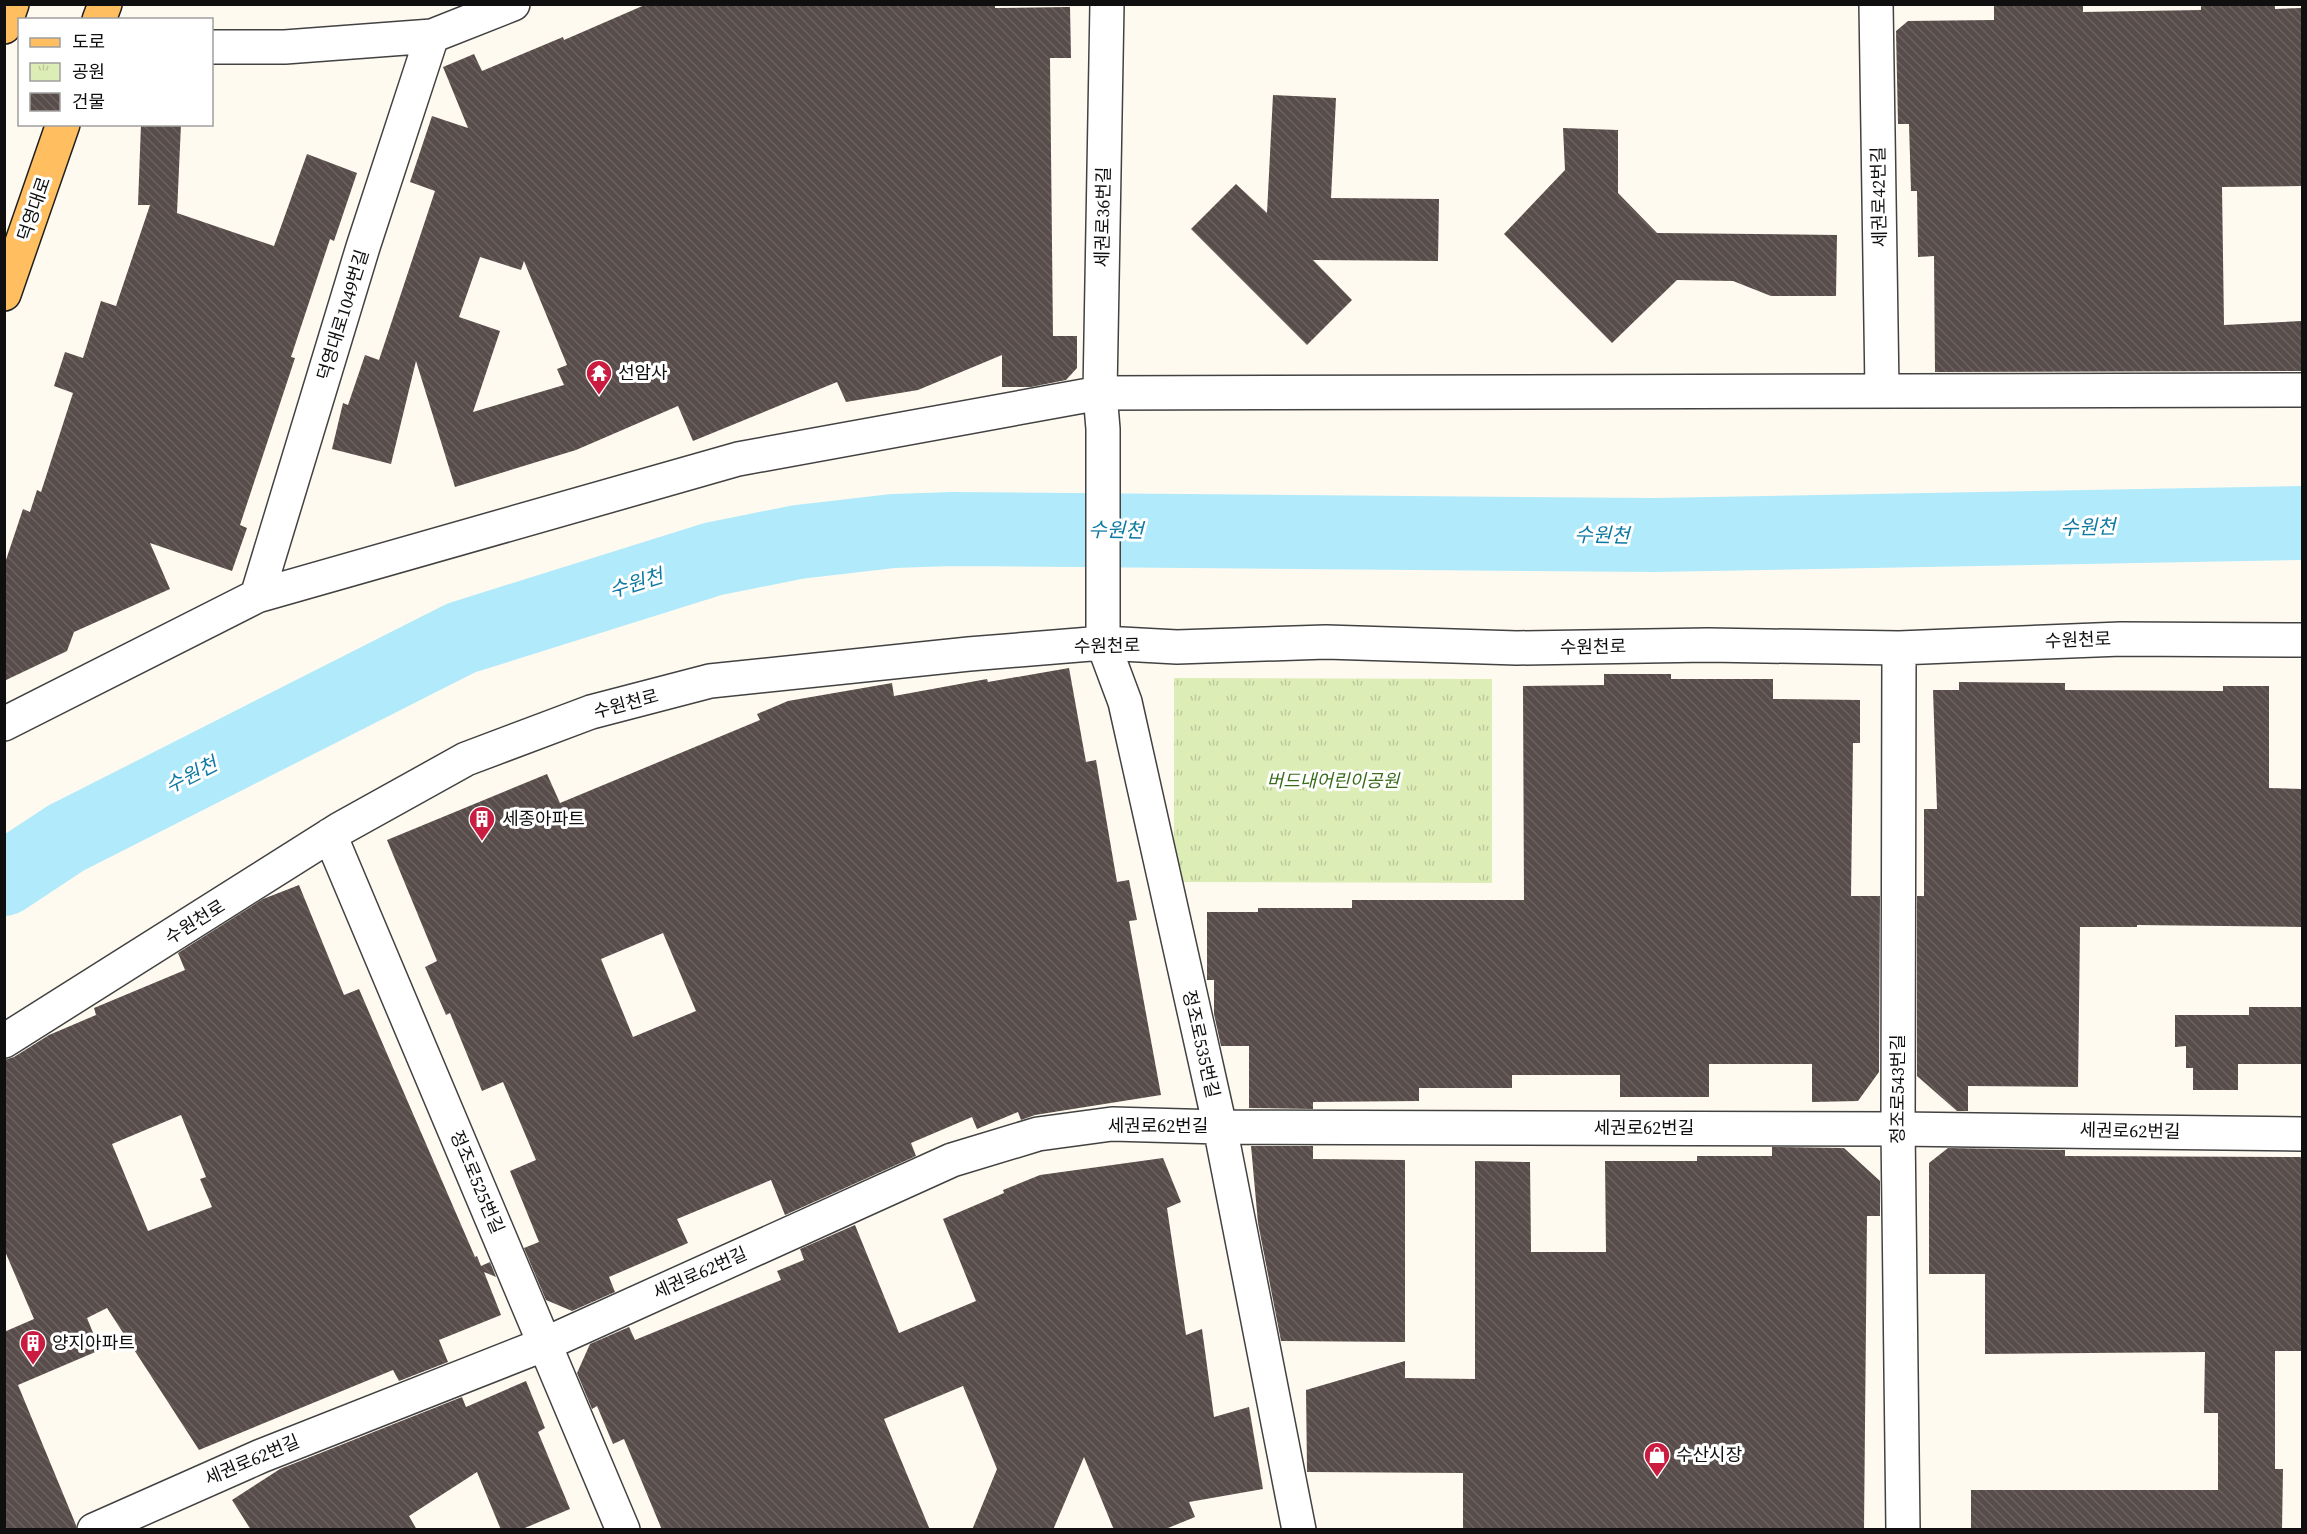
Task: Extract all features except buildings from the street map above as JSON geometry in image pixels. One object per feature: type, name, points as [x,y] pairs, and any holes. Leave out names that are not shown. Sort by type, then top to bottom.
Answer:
[{"type":"main road","points":[[4,27],[12,4]]},
{"type":"main road","name":"덕영대로","points":[[4,294],[62,126]]},
{"type":"street","points":[[213,47],[285,47],[432,36],[513,4]]},
{"type":"street","name":"세권로36번길","points":[[1104,638],[1103,429],[1100,393],[1107,4]]},
{"type":"street","name":"세권로42번길","points":[[1876,4],[1881,390]]},
{"type":"street","name":"덕영대로1049번길","points":[[257,596],[363,247],[432,36]]},
{"type":"street","points":[[4,724],[257,596],[738,459],[1100,393],[2302,390]]},
{"type":"street","name":"수원천로","points":[[4,1041],[330,836],[466,759],[591,712],[710,681],[1104,638],[1176,647],[1326,642],[1517,648],[1708,645],[1899,648],[2121,639],[2302,640]]},
{"type":"street","name":"정조로535번길","points":[[1104,638],[1125,702],[1220,1127],[1299,1530]]},
{"type":"street","name":"정조로543번길","points":[[1899,648],[1898,1129],[1903,1530]]},
{"type":"street","name":"정조로525번길","points":[[330,836],[623,1530]]},
{"type":"street","name":"세권로62번길","points":[[94,1530],[261,1456],[545,1344],[952,1160],[1038,1134],[1112,1124],[1220,1127],[1898,1129],[2302,1134]]},
{"type":"green space","name":"버드내어린이공원","points":[[1174,678],[1492,679],[1492,883],[1174,882]]},
{"type":"waterway","name":"수원천","points":[[4,879],[66,838],[461,638],[713,559],[798,542],[893,531],[953,529],[1655,535],[2302,523]]},
{"type":"place","name":"선암사","points":[[599,396]]},
{"type":"place","name":"세종아파트","points":[[482,842]]},
{"type":"place","name":"양지아파트","points":[[33,1366]]},
{"type":"place","name":"수산시장","points":[[1657,1478]]}]
